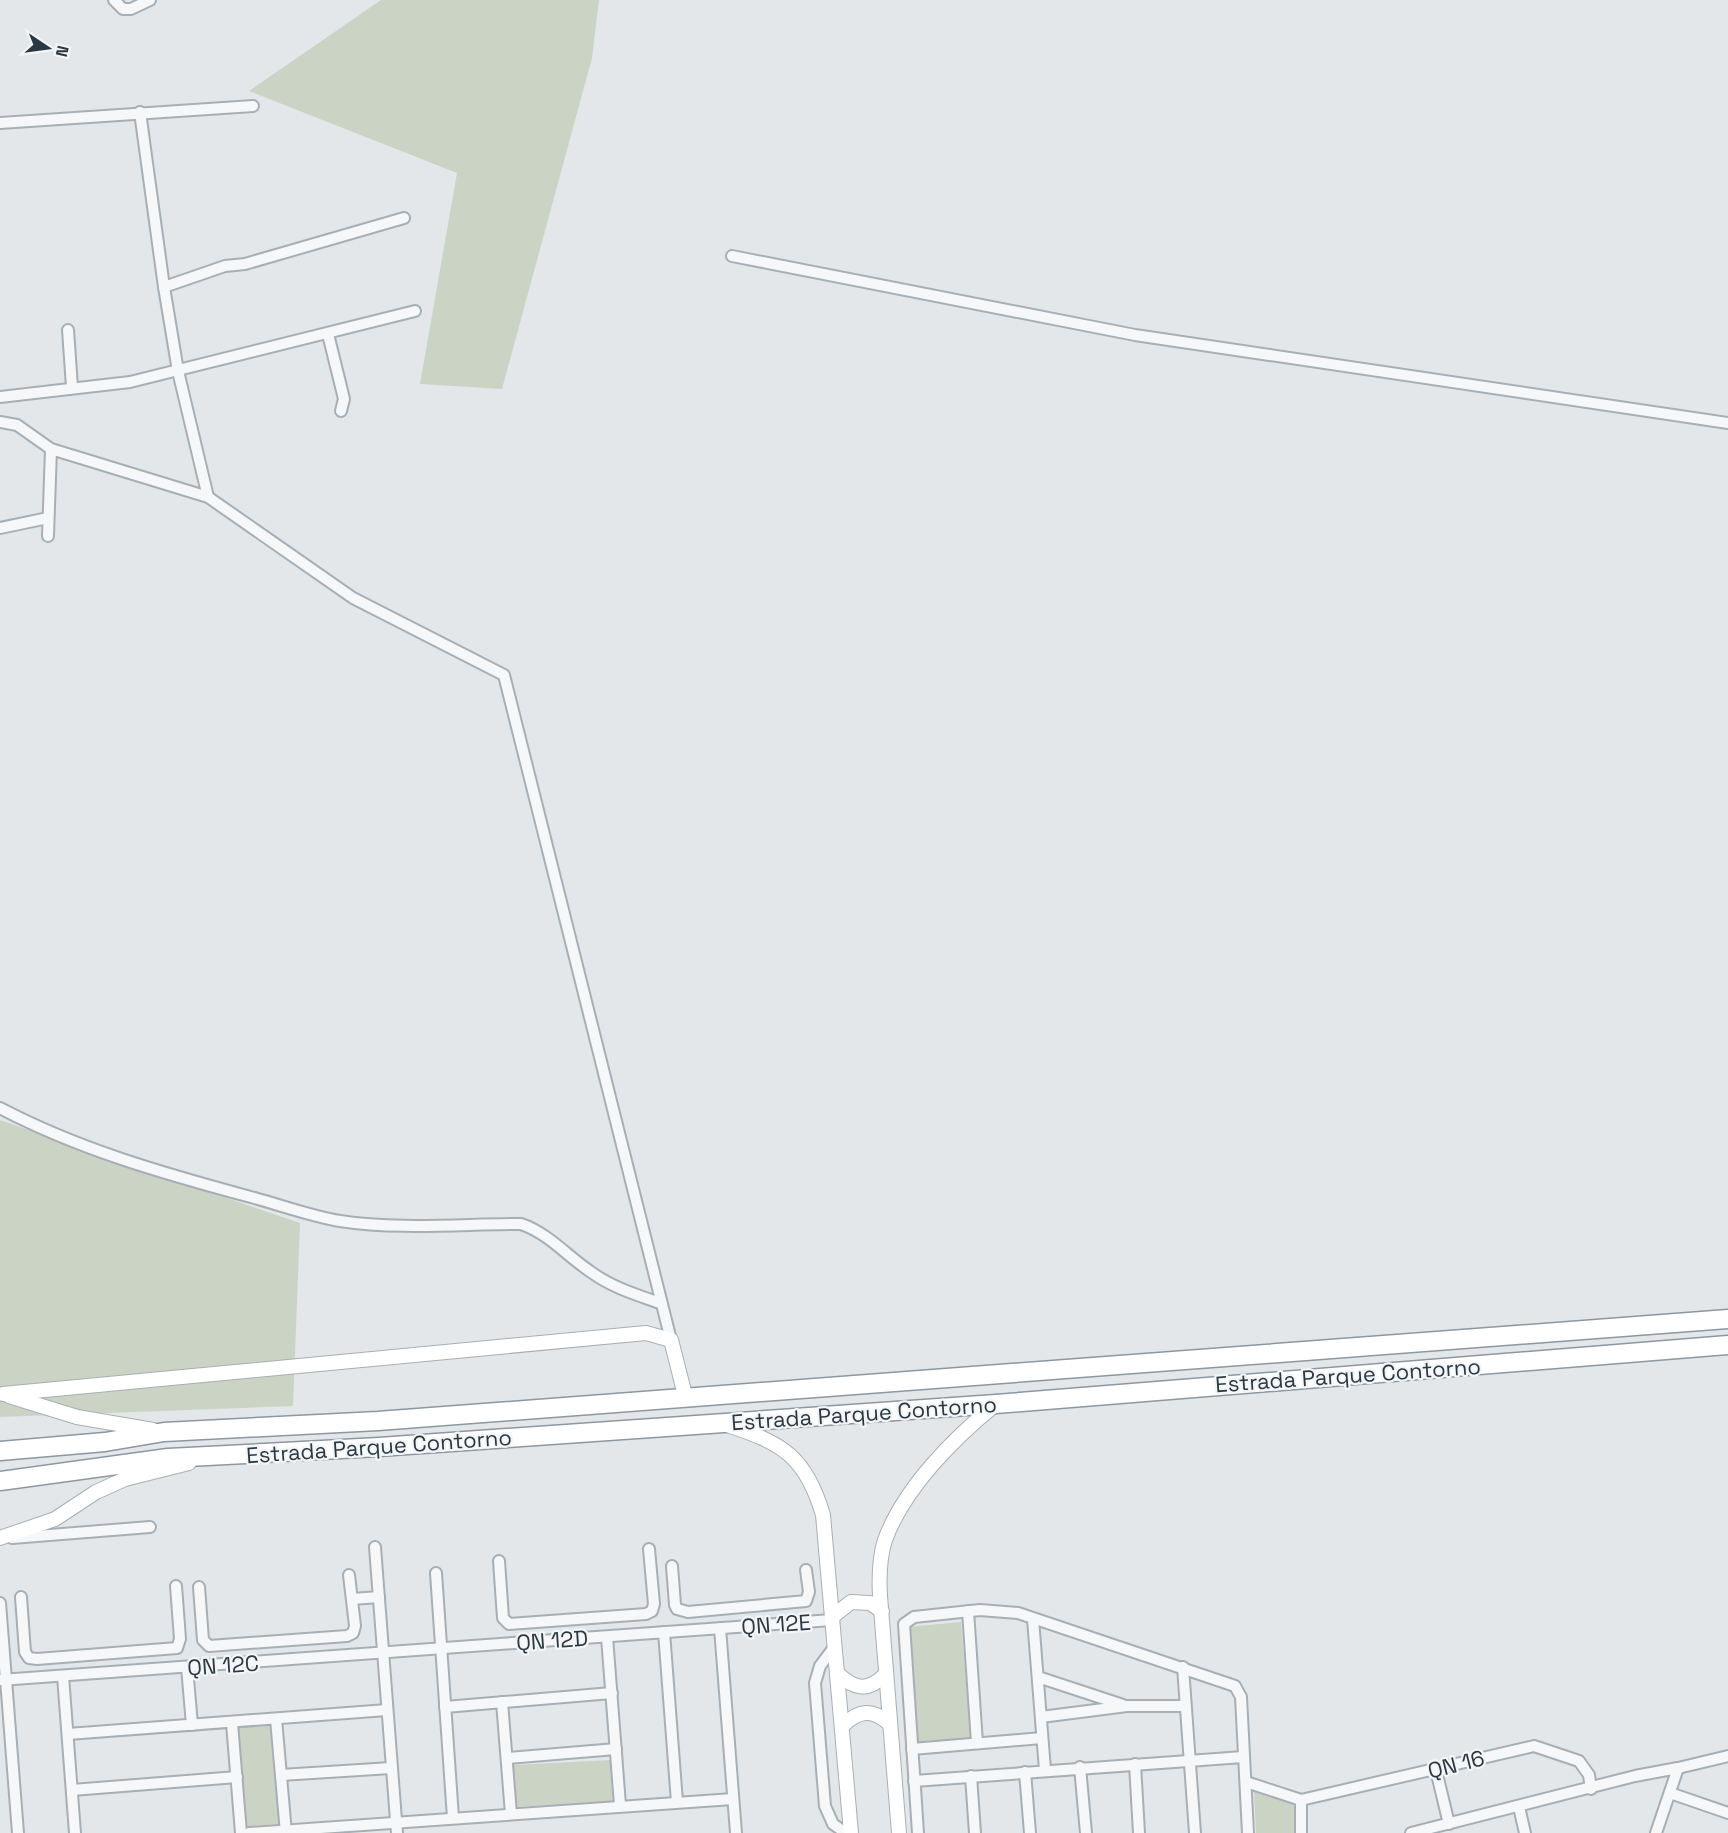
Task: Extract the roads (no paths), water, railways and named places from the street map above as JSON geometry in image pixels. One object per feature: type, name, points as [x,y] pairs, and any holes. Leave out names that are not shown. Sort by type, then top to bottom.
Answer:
[{"type":"highway","points":[[1618,1328],[1728,1308]]},
{"type":"highway","name":"Estrada Parque Contorno","points":[[0,1451],[105,1442],[164,1432],[378,1421],[686,1399],[1728,1319]]},
{"type":"highway","name":"Estrada Parque Contorno","points":[[0,1480],[168,1458],[379,1447],[996,1404],[1726,1346]]},
{"type":"highway","points":[[1036,1372],[1041,1386],[1038,1399]]},
{"type":"highway","points":[[378,1421],[366,1427],[360,1436],[367,1445],[379,1447]]},
{"type":"main road","points":[[1,1394],[646,1333],[671,1340],[686,1399]]},
{"type":"main road","points":[[1,1394],[77,1417],[164,1432]]},
{"type":"main road","points":[[899,1833],[882,1611],[881,1560],[885,1540],[897,1517],[944,1451],[996,1404]]},
{"type":"main road","points":[[719,1423],[758,1435],[785,1450],[814,1486],[823,1515],[851,1833]]},
{"type":"main road","points":[[0,1538],[55,1519],[96,1492],[126,1479],[222,1455]]},
{"type":"main road","points":[[832,1619],[851,1602],[870,1603],[882,1611]]},
{"type":"main road","points":[[837,1673],[846,1682],[863,1688],[871,1687],[886,1674]]},
{"type":"main road","points":[[842,1726],[853,1715],[863,1712],[872,1712],[890,1724]]},
{"type":"street","points":[[114,0],[118,7],[131,9],[150,0]]},
{"type":"street","points":[[0,123],[253,106]]},
{"type":"street","points":[[140,112],[178,371],[208,497]]},
{"type":"street","points":[[164,287],[225,266],[245,264],[404,218]]},
{"type":"street","points":[[732,256],[1135,335],[1728,423]]},
{"type":"street","points":[[0,397],[130,382],[415,311]]},
{"type":"street","points":[[68,330],[72,387]]},
{"type":"street","points":[[328,334],[344,399],[341,411]]},
{"type":"street","points":[[0,422],[17,425],[51,449],[208,497],[353,598],[504,675],[671,1340]]},
{"type":"street","points":[[48,536],[51,449]]},
{"type":"street","points":[[0,528],[48,518]]},
{"type":"street","points":[[0,1108],[45,1132],[181,1179],[339,1221],[384,1224],[521,1224],[535,1229],[592,1274],[626,1291],[660,1303]]},
{"type":"street","points":[[0,1538],[150,1527]]},
{"type":"street","points":[[375,1547],[396,1828]]},
{"type":"street","points":[[499,1561],[503,1618],[506,1622],[646,1614],[652,1611],[654,1598],[649,1549]]},
{"type":"street","points":[[672,1566],[677,1609],[688,1612],[806,1601],[809,1592],[806,1570]]},
{"type":"street","points":[[436,1573],[453,1818]]},
{"type":"street","points":[[199,1587],[203,1640],[209,1646],[350,1636],[355,1626],[349,1575]]},
{"type":"street","points":[[21,1597],[25,1653],[32,1659],[177,1648],[180,1639],[176,1586]]},
{"type":"street","points":[[352,1599],[379,1597]]},
{"type":"street","points":[[0,1603],[5,1737],[18,1833]]},
{"type":"street","points":[[740,1607],[742,1625]]},
{"type":"street","points":[[918,1833],[904,1624],[914,1617],[1001,1610],[1228,1682],[1239,1691],[1248,1833]]},
{"type":"street","points":[[968,1611],[977,1743]]},
{"type":"street","points":[[579,1618],[580,1638]]},
{"type":"street","name":"QN 12E","points":[[720,1628],[832,1619]]},
{"type":"street","points":[[1033,1619],[1045,1770]]},
{"type":"street","points":[[1,1626],[23,1624]]},
{"type":"street","points":[[720,1628],[736,1833]]},
{"type":"street","name":"QN 12D","points":[[383,1653],[720,1628]]},
{"type":"street","points":[[664,1632],[678,1802]]},
{"type":"street","points":[[608,1636],[620,1805]]},
{"type":"street","points":[[835,1646],[820,1666],[815,1683],[825,1806],[833,1824],[846,1833]]},
{"type":"street","name":"QN 12C","points":[[3,1680],[383,1653]]},
{"type":"street","points":[[1183,1667],[1195,1833]]},
{"type":"street","points":[[187,1668],[192,1725]]},
{"type":"street","points":[[63,1676],[75,1833]]},
{"type":"street","points":[[1038,1677],[1127,1706]]},
{"type":"street","points":[[445,1707],[612,1693]]},
{"type":"street","points":[[502,1702],[511,1814]]},
{"type":"street","points":[[888,1705],[909,1704]]},
{"type":"street","points":[[1041,1717],[1127,1706],[1185,1706]]},
{"type":"street","points":[[69,1734],[387,1710]]},
{"type":"street","points":[[276,1719],[285,1832]]},
{"type":"street","points":[[232,1723],[241,1833]]},
{"type":"street","points":[[912,1749],[1042,1738]]},
{"type":"street","name":"QN 16","points":[[1301,1800],[1534,1746],[1579,1761],[1589,1775],[1591,1789]]},
{"type":"street","points":[[507,1758],[616,1749]]},
{"type":"street","points":[[1411,1833],[1728,1756]]},
{"type":"street","points":[[914,1781],[1080,1767],[1244,1757]]},
{"type":"street","points":[[1135,1764],[1139,1833]]},
{"type":"street","points":[[1080,1767],[1086,1833]]},
{"type":"street","points":[[281,1775],[391,1768]]},
{"type":"street","points":[[1656,1833],[1678,1768]]},
{"type":"street","points":[[1436,1770],[1449,1824]]},
{"type":"street","points":[[1025,1772],[1030,1833]]},
{"type":"street","points":[[971,1776],[975,1833]]},
{"type":"street","points":[[72,1790],[237,1777]]},
{"type":"street","points":[[1246,1782],[1301,1800],[1301,1833]]},
{"type":"street","points":[[1670,1793],[1728,1813]]},
{"type":"street","points":[[249,1833],[396,1828],[453,1818],[733,1799]]},
{"type":"street","points":[[1519,1807],[1525,1833]]}]
